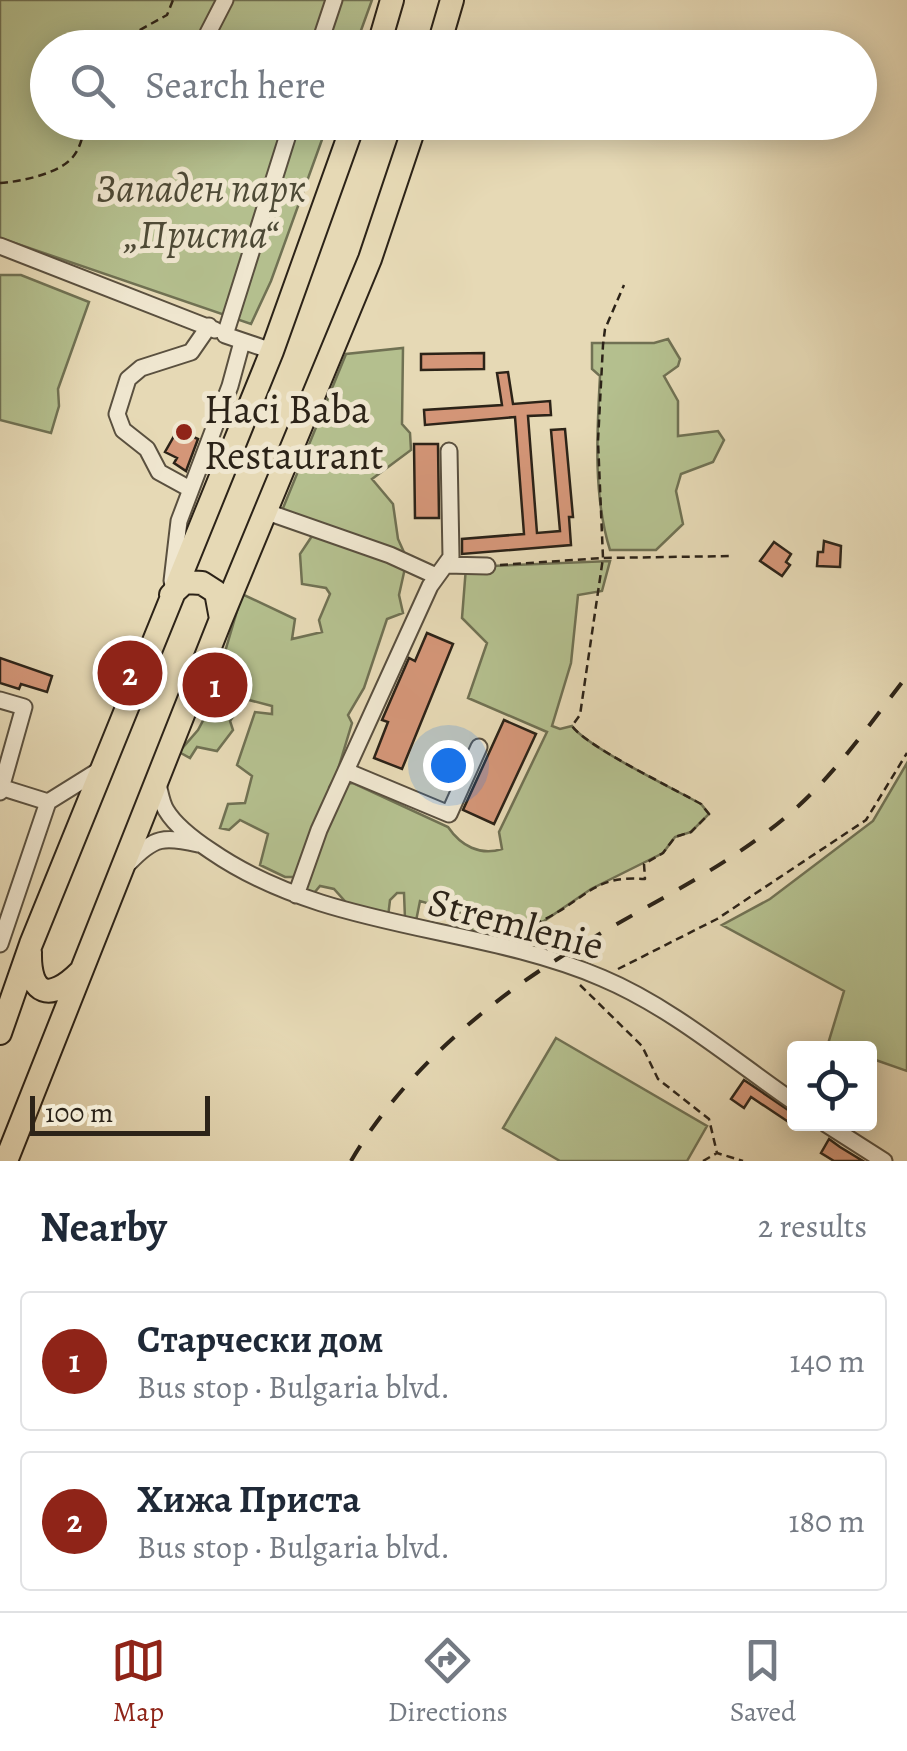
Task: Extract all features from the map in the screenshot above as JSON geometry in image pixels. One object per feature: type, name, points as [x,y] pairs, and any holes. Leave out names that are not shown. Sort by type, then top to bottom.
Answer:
[{"type":"highway","points":[[383,30],[392,0]]},
{"type":"highway","points":[[443,30],[452,0]]},
{"type":"highway","points":[[0,1033],[31,944],[170,596],[257,346],[346,140]]},
{"type":"highway","points":[[6,1161],[370,259],[410,140]]},
{"type":"highway","points":[[170,596],[185,582],[202,582],[216,592],[222,620]]},
{"type":"highway","points":[[31,944],[32,980],[38,989],[52,992],[64,988],[85,967]]},
{"type":"street","points":[[210,30],[225,0]]},
{"type":"street","points":[[324,30],[334,0]]},
{"type":"street","points":[[225,335],[286,140]]},
{"type":"street","points":[[0,246],[257,346],[230,386],[178,520],[170,596]]},
{"type":"street","points":[[190,489],[158,472],[147,450],[123,430],[117,414],[128,379],[141,368],[191,352],[209,326]]},
{"type":"street","points":[[296,894],[346,772],[450,557],[449,450]]},
{"type":"street","points":[[267,512],[441,570],[488,566]]},
{"type":"street","points":[[0,700],[24,708],[1,789],[48,802]]},
{"type":"street","points":[[346,772],[448,814],[479,746]]},
{"type":"street","points":[[0,944],[48,802],[101,769]]},
{"type":"street","name":"Stremlenie","points":[[157,781],[166,810],[202,845],[238,870],[296,894],[436,934],[556,960],[628,991],[787,1097]]},
{"type":"street","points":[[123,868],[147,844],[159,840],[173,838],[202,845]]},
{"type":"street","points":[[0,1008],[15,988]]},
{"type":"street","points":[[837,1131],[884,1161]]},
{"type":"path","points":[[140,30],[167,16],[173,0]]},
{"type":"path","points":[[0,183],[57,169],[71,160],[82,140]]},
{"type":"path","points":[[513,949],[516,930],[544,921],[606,882],[620,877],[645,879],[644,864],[663,853],[676,837],[692,832],[709,814],[700,804],[597,746],[572,726],[580,715],[603,558],[598,441],[602,344],[624,286]]},
{"type":"path","points":[[488,566],[603,558],[733,556]]},
{"type":"path","points":[[629,961],[716,919],[866,820],[907,753]]},
{"type":"path","points":[[556,960],[642,1046],[658,1079],[709,1119],[717,1153]]},
{"type":"path","points":[[703,1161],[717,1153],[743,1161]]},
{"type":"green space","name":"Западен парк „Приста“","points":[[0,0],[372,0],[361,30],[30,30],[30,140],[322,140],[271,281],[251,324],[0,238]]},
{"type":"green space","points":[[0,275],[21,275],[89,302],[58,389],[59,406],[51,433],[0,420]]},
{"type":"green space","points":[[668,339],[680,359],[678,366],[664,376],[678,401],[678,436],[718,431],[724,440],[713,462],[681,474],[676,491],[683,524],[656,550],[610,550],[599,486],[600,376],[592,369],[592,343],[654,343]]},
{"type":"green space","points":[[403,348],[402,424],[410,433],[411,450],[372,479],[393,504],[398,539],[407,559],[399,595],[403,613],[387,619],[364,688],[348,715],[352,723],[330,786],[353,783],[448,827],[472,848],[502,849],[499,832],[547,732],[468,698],[487,643],[462,618],[466,567],[610,561],[602,591],[578,595],[571,663],[552,726],[572,726],[612,756],[701,804],[709,814],[691,832],[675,837],[663,853],[591,889],[544,921],[497,937],[488,935],[483,942],[474,938],[469,915],[420,901],[416,921],[405,919],[404,893],[397,893],[390,900],[388,917],[351,908],[334,889],[320,886],[314,893],[303,889],[303,877],[285,877],[260,865],[268,834],[240,820],[229,830],[220,828],[228,804],[245,803],[252,776],[237,765],[255,712],[272,714],[272,706],[245,699],[230,721],[233,730],[217,751],[197,747],[190,758],[179,752],[198,730],[214,700],[224,695],[215,686],[242,594],[295,619],[292,639],[322,632],[319,620],[330,594],[326,588],[302,584],[300,554],[318,527],[281,513],[346,354]]},
{"type":"green space","points":[[907,763],[907,1071],[877,1060],[877,1041],[829,1041],[844,991],[722,925],[770,899],[873,821]]},
{"type":"green space","points":[[556,1038],[707,1126],[687,1161],[560,1161],[503,1128]]},
{"type":"building","points":[[484,353],[484,369],[421,370],[421,354]]},
{"type":"building","points":[[508,372],[513,404],[550,401],[551,415],[528,416],[537,533],[560,531],[551,430],[565,429],[573,517],[569,517],[571,545],[462,554],[462,539],[524,534],[515,417],[425,425],[424,410],[502,405],[497,373]]},
{"type":"building","points":[[178,429],[189,430],[198,439],[186,471],[174,463],[177,458],[165,452]]},
{"type":"building","points":[[414,444],[438,444],[439,518],[415,518]]},
{"type":"building","points":[[824,541],[841,546],[840,567],[817,566]]},
{"type":"building","points":[[774,542],[791,554],[786,562],[790,565],[782,576],[760,561]]},
{"type":"building","points":[[427,633],[453,644],[402,769],[374,758],[388,722],[382,720],[409,658],[415,661]]},
{"type":"building","points":[[0,658],[52,676],[47,692],[0,683]]},
{"type":"building","points":[[504,720],[536,734],[494,824],[463,810]]},
{"type":"building","points":[[744,1080],[787,1109],[787,1121],[751,1097],[744,1108],[731,1099]]},
{"type":"building","points":[[829,1139],[863,1161],[834,1161],[821,1153]]},
{"type":"railway","points":[[351,1161],[416,1075],[497,1001],[556,960],[738,853],[794,810],[839,763],[907,676]]},
{"type":"place","name":"Haci Baba Restaurant","points":[[184,432]]},
{"type":"place","name":"Хижа Приста","points":[[130,673]]},
{"type":"place","name":"Старчески дом","points":[[215,685]]}]
